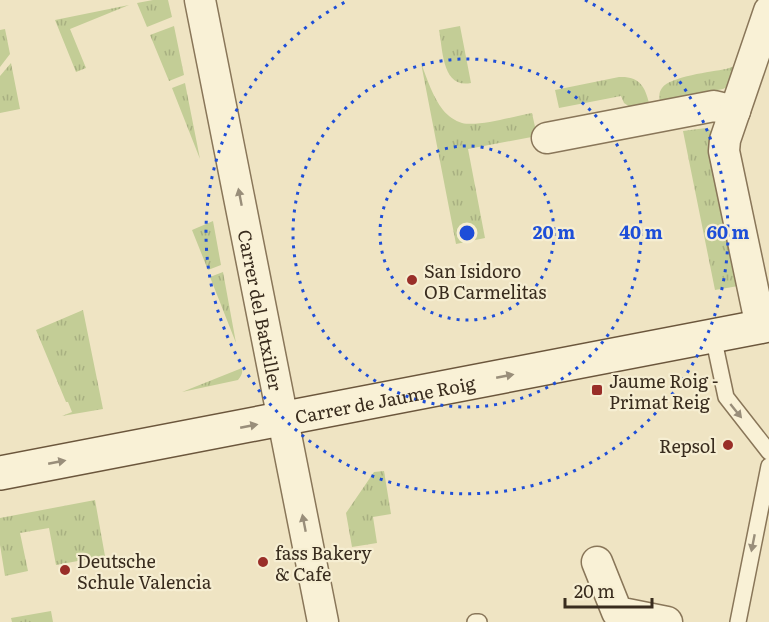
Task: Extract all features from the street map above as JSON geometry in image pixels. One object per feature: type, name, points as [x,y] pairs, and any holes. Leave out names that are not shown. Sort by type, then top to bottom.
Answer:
[{"type":"street","name":"Carrer del Batxiller","points":[[200,0],[323,622]]},
{"type":"street","points":[[766,331],[724,151],[725,140],[769,11]]},
{"type":"street","points":[[547,138],[714,106],[735,111]]},
{"type":"street","name":"Carrer de Jaume Roig","points":[[0,473],[713,336],[766,331]]},
{"type":"street","points":[[597,562],[617,612],[667,622]]},
{"type":"lane","points":[[713,336],[728,402],[769,452]]},
{"type":"lane","points":[[738,622],[769,465]]},
{"type":"green space","points":[[168,0],[172,17],[147,27],[137,3]]},
{"type":"green space","points":[[129,5],[70,29],[86,68],[76,72],[55,20]]},
{"type":"green space","points":[[174,26],[184,75],[169,81],[150,35]]},
{"type":"green space","points":[[460,26],[471,83],[454,80],[449,74],[443,57],[439,30]]},
{"type":"green space","points":[[5,29],[10,54],[0,67],[0,30]]},
{"type":"green space","points":[[11,63],[20,109],[0,113],[0,76]]},
{"type":"green space","points":[[421,63],[439,105],[457,121],[478,124],[532,113],[537,136],[468,149],[485,238],[456,244]]},
{"type":"green space","points":[[735,66],[729,86],[723,89],[660,101],[662,88],[674,80]]},
{"type":"green space","points":[[619,77],[632,78],[640,83],[649,103],[630,107],[624,103],[621,96],[559,108],[555,90]]},
{"type":"green space","points":[[185,83],[200,159],[172,88]]},
{"type":"green space","points":[[706,128],[713,134],[744,285],[715,290],[683,131]]},
{"type":"green space","points":[[213,221],[221,265],[208,270],[192,230]]},
{"type":"green space","points":[[223,272],[236,343],[210,277]]},
{"type":"green space","points":[[83,310],[103,409],[62,416],[72,412],[36,330]]},
{"type":"green space","points":[[242,368],[238,380],[182,392]]},
{"type":"green space","points":[[384,471],[391,514],[373,517],[377,543],[352,547],[346,513],[374,472]]},
{"type":"green space","points":[[95,500],[105,556],[56,565],[49,528],[20,533],[28,571],[5,576],[0,545],[0,518]]},
{"type":"green space","points":[[51,611],[53,622],[12,622],[11,618]]},
{"type":"place","name":"San Isidoro OB Carmelitas","points":[[412,280]]},
{"type":"place","name":"Jaume Roig - Primat Reig","points":[[597,390]]},
{"type":"place","name":"Repsol","points":[[728,445]]},
{"type":"place","name":"fass Bakery & Cafe","points":[[263,562]]},
{"type":"place","name":"Deutsche Schule Valencia","points":[[65,570]]}]
